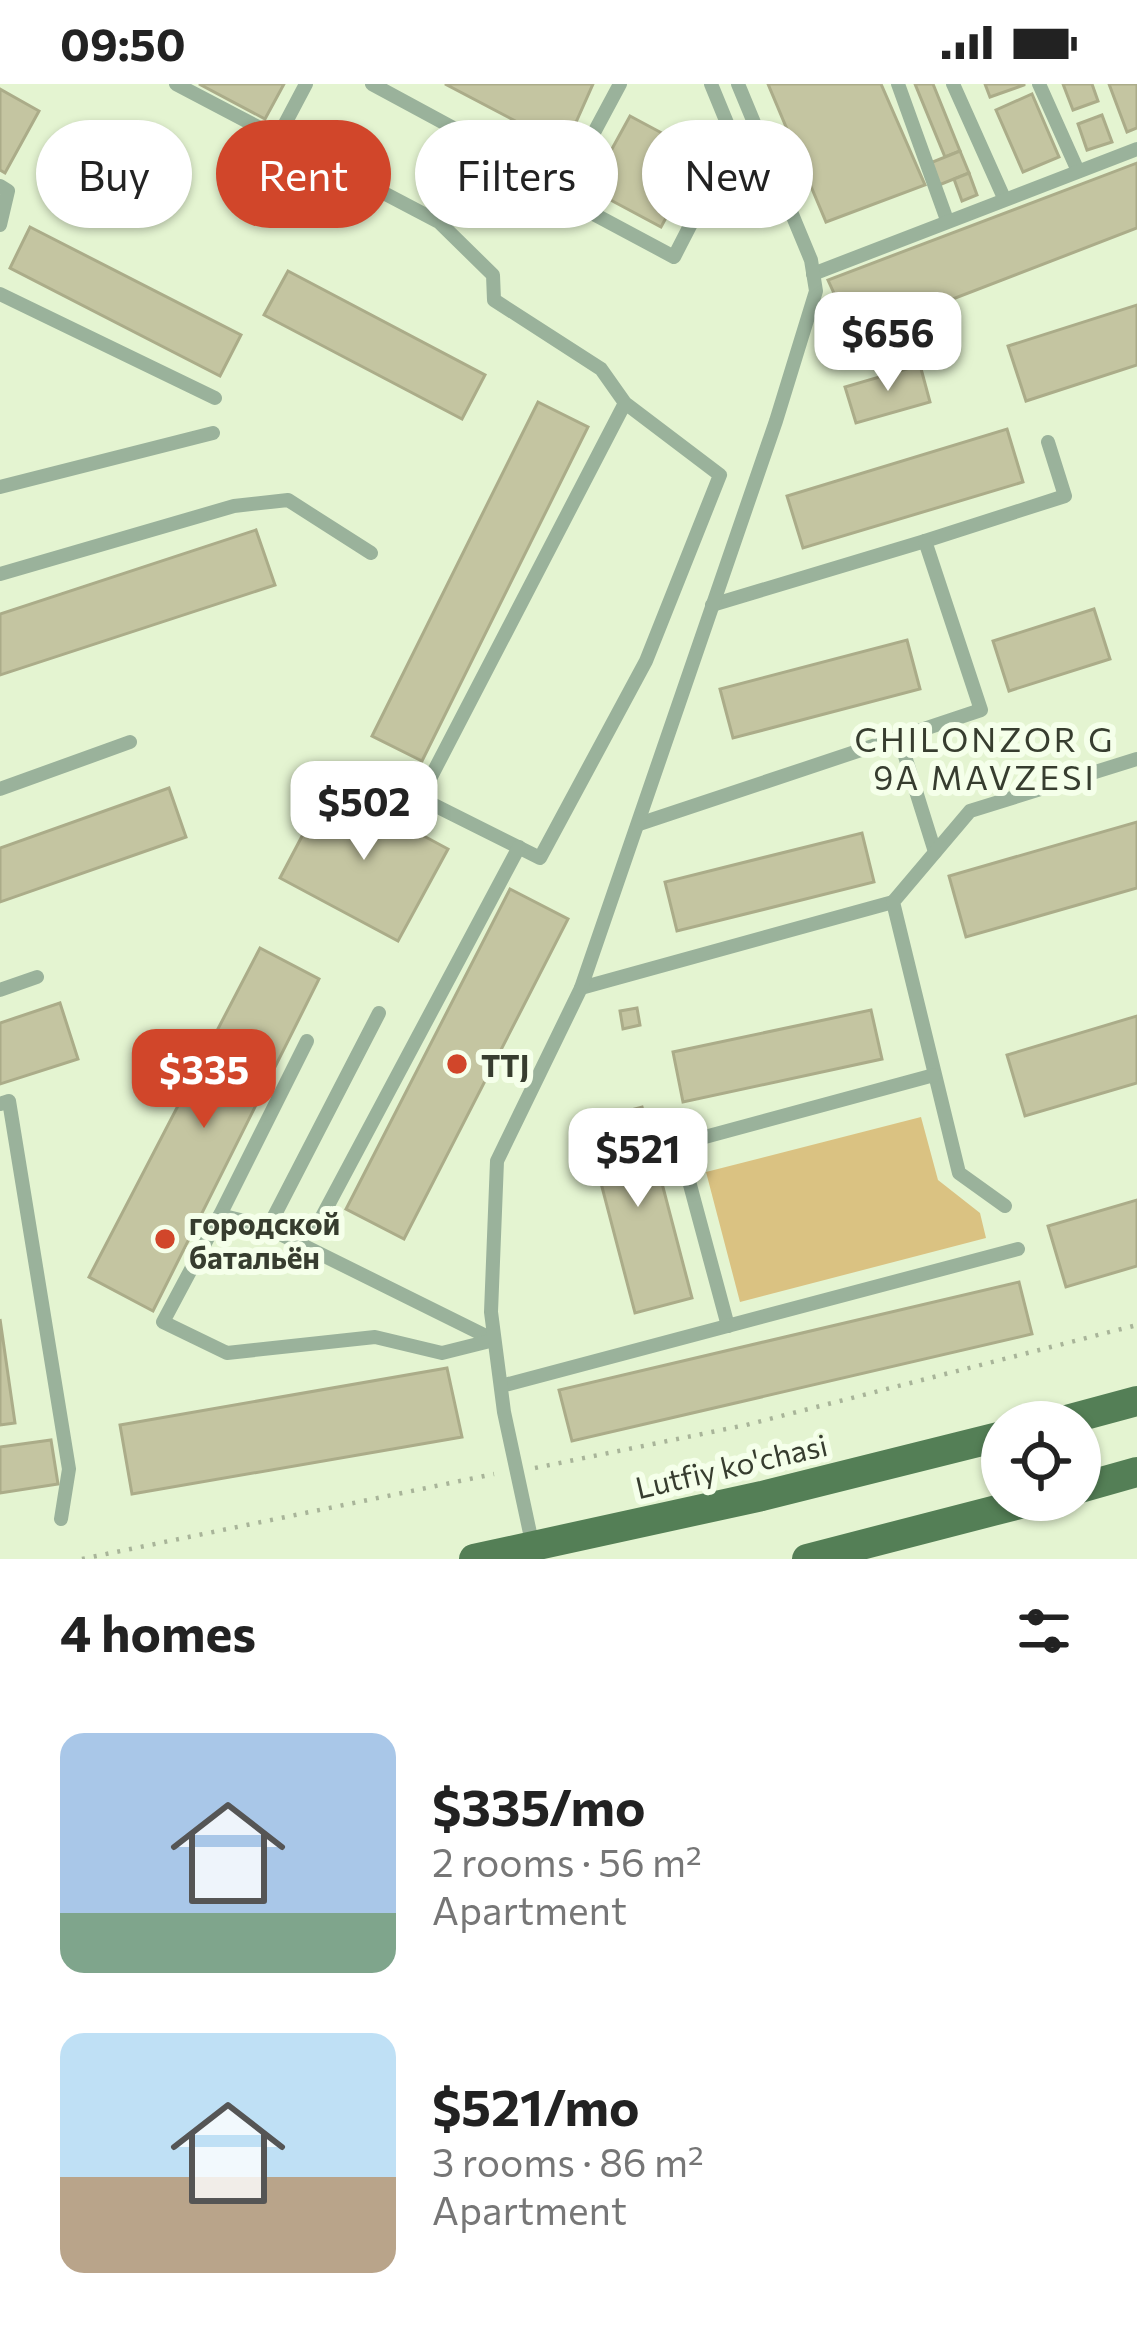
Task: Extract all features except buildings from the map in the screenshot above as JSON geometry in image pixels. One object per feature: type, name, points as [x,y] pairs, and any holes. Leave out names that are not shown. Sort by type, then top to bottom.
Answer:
[{"type":"main road","points":[[1101,1411],[1137,1401]]},
{"type":"main road","name":"Lutfiy ko'chasi","points":[[475,1559],[981,1441]]},
{"type":"main road","points":[[1101,1482],[1137,1472]]},
{"type":"main road","points":[[806,1559],[981,1514]]},
{"type":"lane","points":[[176,84],[247,120]]},
{"type":"lane","points":[[287,120],[306,84]]},
{"type":"lane","points":[[372,84],[439,120]]},
{"type":"lane","points":[[620,84],[560,196],[674,257],[734,140],[711,84]]},
{"type":"lane","points":[[533,1547],[515,1472],[491,1312],[497,1161],[581,988],[816,291],[811,260],[738,84]]},
{"type":"lane","points":[[898,84],[947,220]]},
{"type":"lane","points":[[953,84],[1004,198]]},
{"type":"lane","points":[[1039,84],[1078,171]]},
{"type":"lane","points":[[813,274],[1137,149]]},
{"type":"lane","points":[[0,186],[8,191],[0,225]]},
{"type":"lane","points":[[391,196],[439,222],[493,275],[494,300],[601,369],[625,403],[720,475],[635,682],[540,858],[420,798],[625,403]]},
{"type":"lane","points":[[0,294],[215,398]]},
{"type":"lane","points":[[0,488],[213,433]]},
{"type":"lane","points":[[712,605],[1066,496],[1048,442]]},
{"type":"lane","points":[[0,574],[234,506],[288,500],[371,553]]},
{"type":"lane","points":[[639,824],[981,710],[925,541]]},
{"type":"lane","points":[[899,737],[935,852]]},
{"type":"lane","points":[[0,789],[130,742]]},
{"type":"lane","points":[[581,988],[893,902],[970,811],[1137,759]]},
{"type":"lane","points":[[317,1226],[519,848]]},
{"type":"lane","points":[[893,902],[958,1173],[1005,1206]]},
{"type":"lane","points":[[0,989],[37,977]]},
{"type":"lane","points":[[379,1013],[268,1228],[494,1340]]},
{"type":"lane","points":[[307,1042],[163,1322],[227,1353],[375,1337],[442,1353],[494,1340]]},
{"type":"lane","points":[[728,1326],[680,1144],[934,1076]]},
{"type":"lane","points":[[0,1103],[9,1101],[58,1390],[69,1469],[61,1519]]},
{"type":"lane","points":[[220,1215],[260,1225]]},
{"type":"lane","points":[[501,1386],[1018,1249]]},
{"type":"path","points":[[82,1559],[746,1425],[1137,1324]]},
{"type":"shaded area","points":[[921,1117],[938,1180],[980,1213],[986,1238],[740,1302],[706,1172]]},
{"type":"place","name":"TTJ","points":[[457,1064]]},
{"type":"place","name":"городской батальён","points":[[165,1239]]},
{"type":"district","name":"CHILONZOR G 9A MAVZESI","points":[[985,757]]}]
